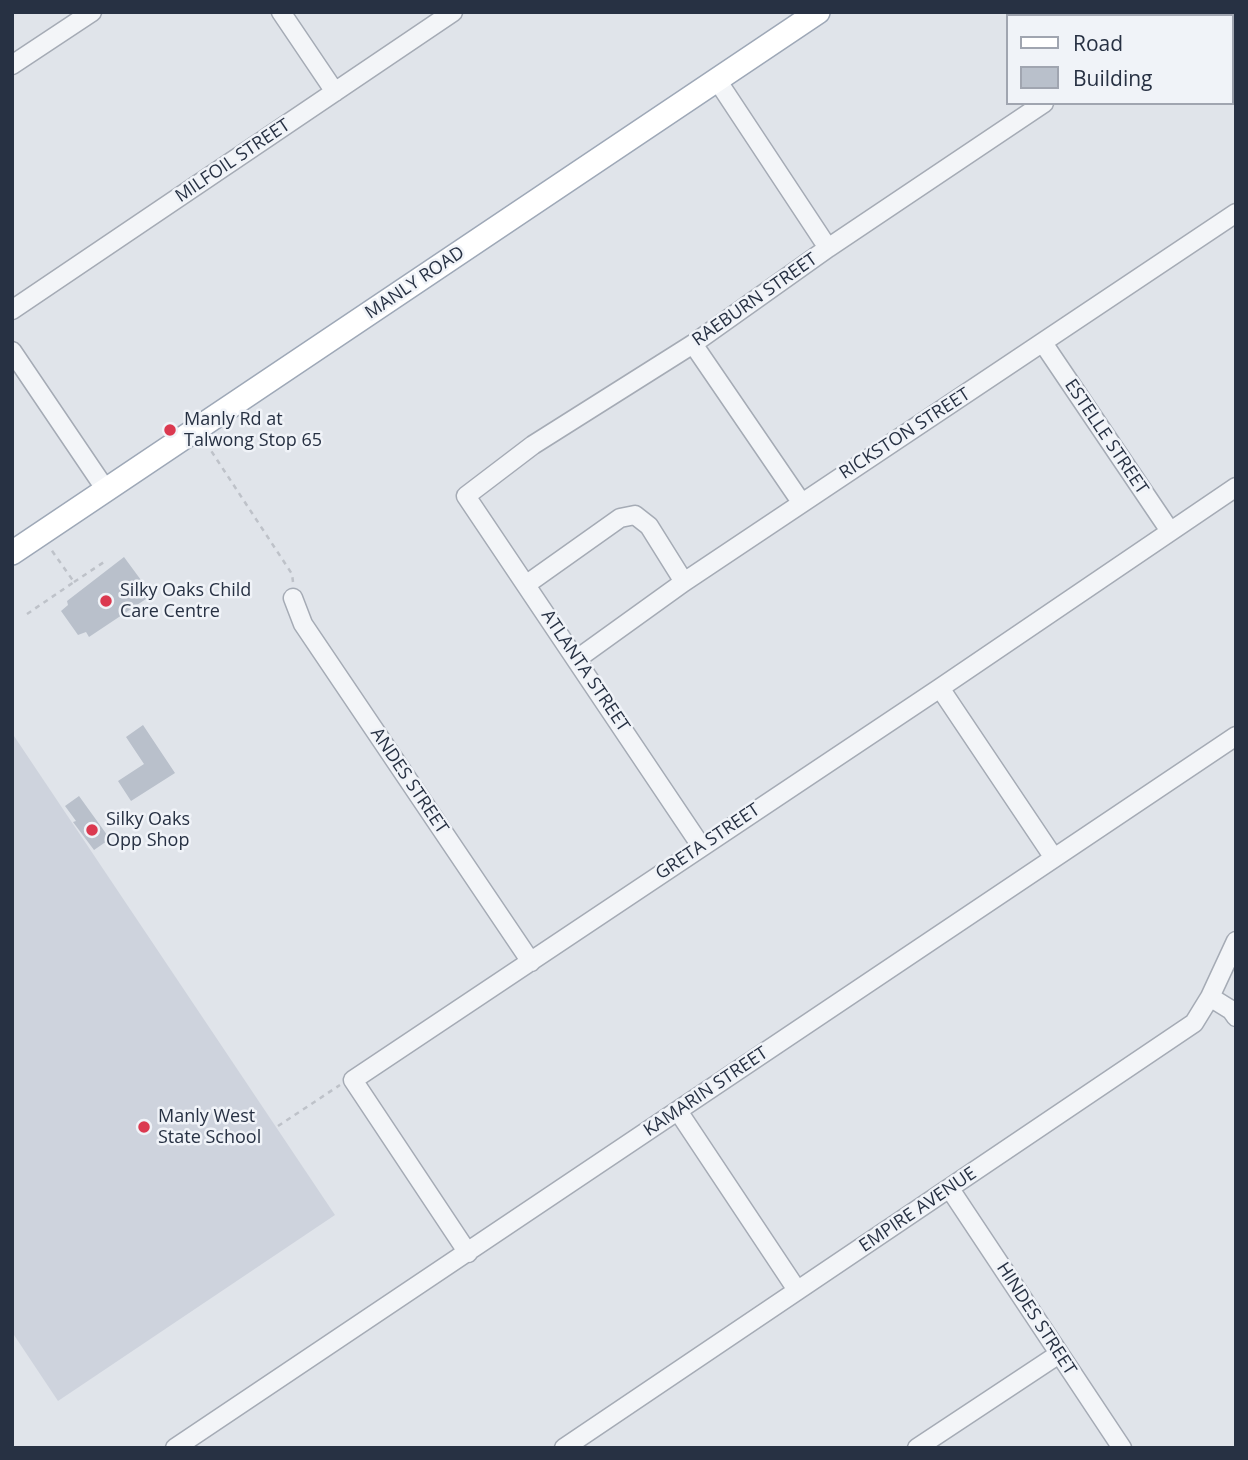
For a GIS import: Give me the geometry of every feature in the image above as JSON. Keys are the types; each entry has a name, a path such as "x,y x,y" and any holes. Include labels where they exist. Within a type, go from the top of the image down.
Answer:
{"main road":[{"name":"MANLY ROAD","path":"12,553 818,12"}],"street":[{"path":"12,65 92,12"},
{"path":"281,12 335,92"},
{"name":"MILFOIL STREET","path":"12,310 453,12"},
{"path":"717,80 828,248"},
{"name":"RAEBURN STREET","path":"466,496 533,445 693,344 828,248 1041,105"},
{"name":"RICKSTON STREET","path":"577,659 802,502 1236,213"},
{"name":"ESTELLE STREET","path":"1042,343 1170,531"},
{"path":"693,344 802,502"},
{"path":"12,351 106,490"},
{"name":"GRETA STREET","path":"353,1080 1236,487"},
{"name":"ATLANTA STREET","path":"466,496 702,846"},
{"path":"527,584 620,518 635,515 649,527 684,582"},
{"name":"ANDES STREET","path":"293,598 303,624 531,962"},
{"path":"940,688 1054,858"},
{"name":"KAMARIN STREET","path":"175,1448 1236,736"},
{"name":"EMPIRE AVENUE","path":"564,1448 1194,1024 1236,941"},
{"path":"1210,997 1231,1010 1236,1017"},
{"path":"353,1080 468,1252"},
{"path":"678,1111 797,1290"},
{"name":"HINDES STREET","path":"950,1189 1122,1448"},
{"path":"917,1448 1059,1354"}],"path":[{"path":"206,443 292,574 293,598"},
{"path":"50,548 74,582"},
{"path":"27,614 107,560"},
{"path":"278,1126 335,1087 353,1080"}],"shaded area":[{"name":"Manly West State School","path":"12,733 335,1215 58,1401 12,1332"}],"building":[{"path":"124,557 152,595 89,637 86,632 78,635 61,611 68,605 67,601"},
{"path":"143,725 175,773 131,801 118,781 144,764 126,737"},
{"name":"Silky Oaks Opp Shop","path":"79,796 110,839 94,850 73,822 76,821 65,806"}],"place":[{"name":"Manly Rd at Talwong Stop 65","path":"170,430"},
{"name":"Silky Oaks Child Care Centre","path":"106,601"},
{"name":"Silky Oaks Opp Shop","path":"92,830"},
{"name":"Manly West State School","path":"144,1127"}]}
